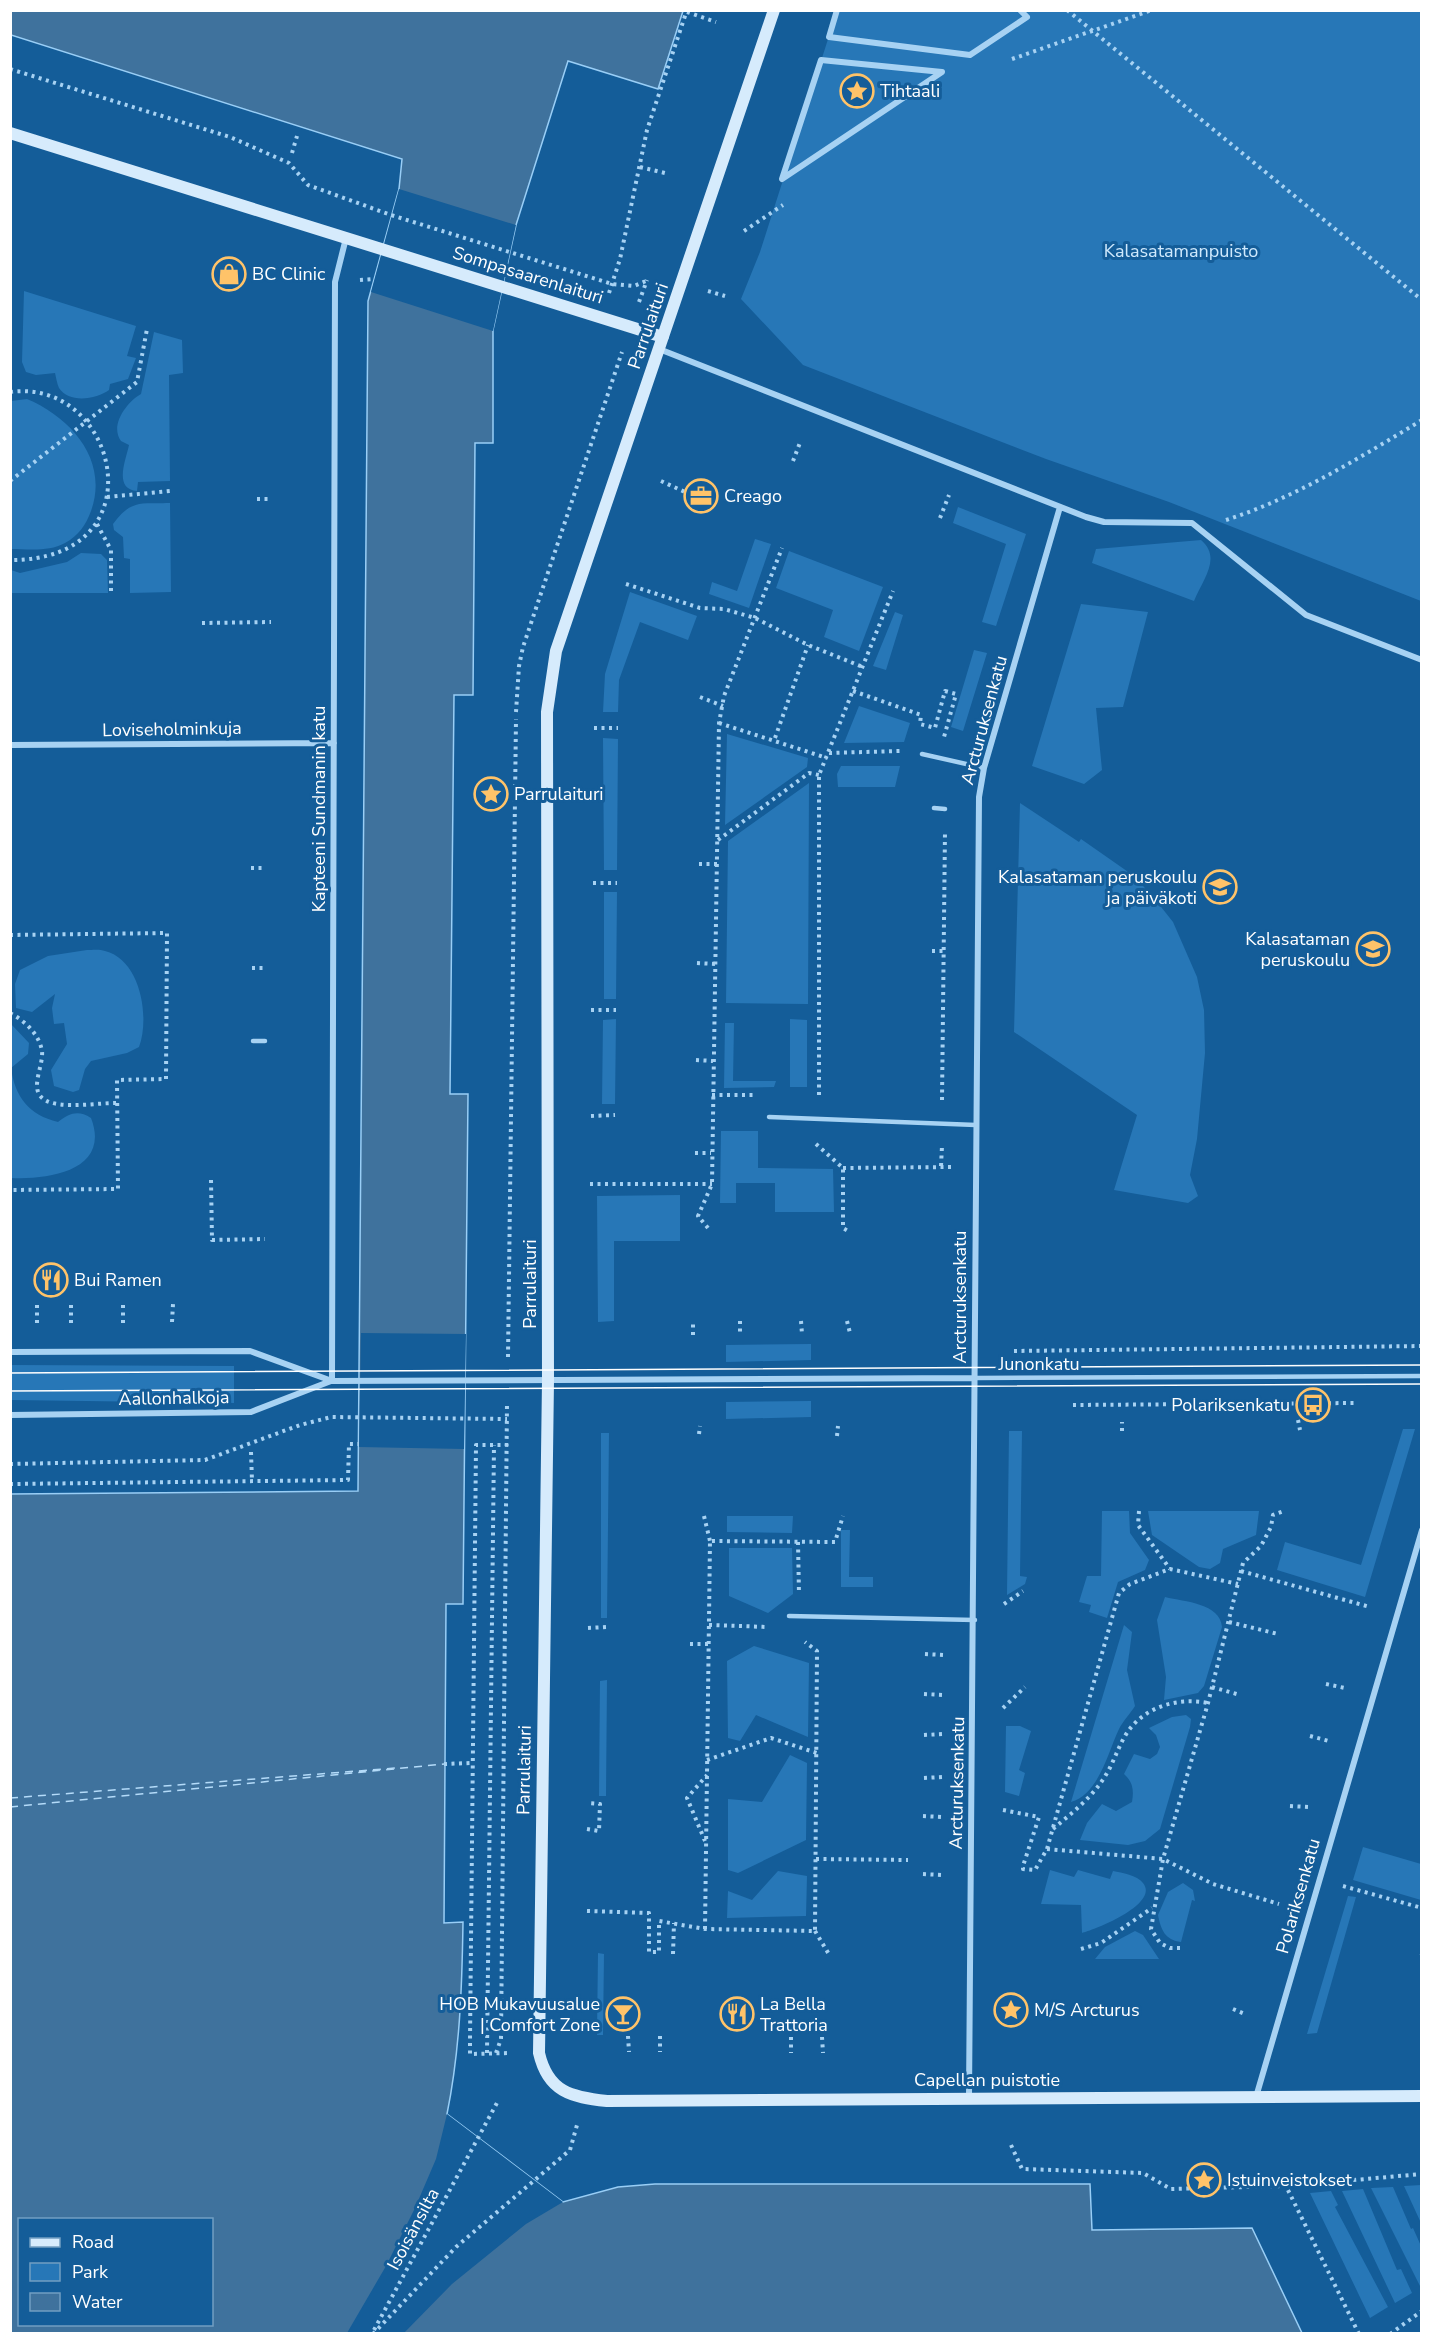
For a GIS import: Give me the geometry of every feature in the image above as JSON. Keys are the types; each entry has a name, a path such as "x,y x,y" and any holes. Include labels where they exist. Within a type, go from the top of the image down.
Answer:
{"street":[{"name":"Parrulaituri","path":"556,2085 543,2071 539,2053 548,1380 547,712 550,678 556,651 774,10"},
{"path":"837,10 829,37 970,55 1027,17 1020,10"},
{"path":"821,60 942,72 914,91 782,179 821,60"},
{"name":"Sompasaarenlaituri","path":"10,133 602,316 661,343"},
{"name":"Kapteeni Sundmanin katu","path":"332,1381 335,282 346,238"},
{"path":"661,343 1060,507 1104,522 1192,523 1306,615 1422,660"},
{"name":"Arcturuksenkatu","path":"969,2098 975,1620 979,806 984,768 1060,507"},
{"name":"Loviseholminkuja","path":"10,745 334,743"},
{"name":"Aallonhalkoja","path":"10,1352 250,1351 332,1381"},
{"name":"Junonkatu","path":"548,1380 975,1378"},
{"name":"Aallonhalkoja","path":"10,1415 251,1412 332,1381 548,1380"},
{"name":"Polariksenkatu","path":"1256,2097 1422,1530"},
{"name":"Capellan puistotie","path":"556,2085 569,2095 607,2101 1422,2096"}],"lane":[{"path":"922,754 984,768"},
{"path":"934,808 945,809"},
{"path":"253,1041 265,1041"},
{"path":"769,1117 976,1125"},
{"name":"Junonkatu","path":"975,1378 1422,1376"},
{"path":"789,1616 975,1620"}],"path":[{"path":"1067,10 1422,300"},
{"path":"1091,30 1152,10"},
{"path":"602,316 612,284 647,130 687,11 716,22"},
{"path":"10,69 230,137 289,163 308,185 392,215 612,284 634,286 647,280"},
{"path":"291,153 297,136"},
{"path":"640,167 665,173"},
{"path":"10,481 137,382 147,329"},
{"path":"10,392 21,390 46,396 69,406 87,421 100,440 106,459 107,497 97,524 82,541 62,552 10,560"},
{"path":"1192,523 1219,522 1258,510 1357,459 1422,420"},
{"path":"793,461 801,440"},
{"path":"660,481 687,493"},
{"path":"107,497 170,491"},
{"path":"940,518 949,495"},
{"path":"257,499 272,499"},
{"path":"97,524 111,550 111,593"},
{"path":"708,1228 698,1216 712,1184 719,723 723,706 782,548"},
{"path":"626,584 700,608 724,609 755,618 808,645 863,667"},
{"path":"809,1096 819,1096 819,776 893,591"},
{"path":"202,622 271,622"},
{"path":"775,738 808,645"},
{"path":"853,691 921,715 918,733"},
{"path":"920,724 934,728 945,691 956,694 948,724"},
{"path":"700,697 723,706"},
{"path":"719,723 828,755 901,751"},
{"path":"594,728 618,728"},
{"path":"717,840 809,773 819,776"},
{"path":"804,1143 816,1143 843,1168 941,1167 945,809"},
{"path":"699,864 717,864"},
{"path":"251,868 265,868"},
{"path":"593,883 617,883"},
{"path":"10,935 167,933 166,1079 117,1080 118,1189 10,1190"},
{"path":"932,951 944,951"},
{"path":"698,963 715,964"},
{"path":"252,968 265,968"},
{"path":"591,1010 616,1010"},
{"path":"10,1013 27,1024 38,1038 42,1053 36,1080 39,1092 46,1101 58,1104 118,1103"},
{"path":"696,1060 713,1061"},
{"path":"712,1095 769,1095 769,1117"},
{"path":"591,1116 615,1116"},
{"path":"695,1153 711,1153"},
{"path":"843,1168 843,1228 850,1232"},
{"path":"211,1180 212,1240 265,1239"},
{"path":"590,1184 712,1184"},
{"path":"172,1322 173,1304"},
{"path":"37,1305 37,1323"},
{"path":"71,1305 71,1323"},
{"path":"123,1305 123,1323"},
{"path":"693,1321 693,1335"},
{"path":"740,1321 740,1334"},
{"path":"801,1321 801,1334"},
{"path":"847,1321 849,1333"},
{"path":"1014,1351 1422,1346"},
{"path":"1062,1405 1313,1406 1359,1403"},
{"path":"10,1464 205,1460 300,1425 331,1418 507,1419 508,1445 501,2039 496,2053 470,2054 471,1763 476,1445 508,1445"},
{"path":"1298,1420 1300,1430"},
{"path":"1122,1422 1122,1431"},
{"path":"699,1434 700,1426"},
{"path":"837,1436 838,1426"},
{"path":"10,1484 348,1480 349,1444 358,1444"},
{"path":"487,2053 494,1445"},
{"path":"251,1452 252,1481"},
{"path":"1139,1511 1138,1526 1170,1569"},
{"path":"1180,1948 1160,1943 1151,1929 1163,1859 1209,1703 1243,1563 1261,1546 1271,1527 1274,1515 1284,1511"},
{"path":"704,1516 710,1541 705,1929"},
{"path":"710,1541 835,1542 843,1516"},
{"path":"1003,1810 1039,1816 1023,1869 1035,1870 1047,1849 1053,1830 1103,1641 1119,1593 1130,1584 1170,1569 1238,1584"},
{"path":"1241,1571 1370,1607"},
{"path":"1004,1604 1023,1591"},
{"path":"1229,1622 1278,1634"},
{"path":"588,1628 607,1627"},
{"path":"801,1639 817,1651 815,1931 830,1956"},
{"path":"690,1644 709,1644"},
{"path":"925,1654 944,1655"},
{"path":"1326,1684 1345,1688"},
{"path":"1003,1708 1025,1687"},
{"path":"1212,1687 1240,1695"},
{"path":"924,1694 944,1695"},
{"path":"1053,1830 1088,1800 1107,1774 1125,1736 1142,1714 1161,1706 1190,1700 1209,1703"},
{"path":"924,1735 944,1734"},
{"path":"1310,1736 1329,1741"},
{"path":"707,1761 771,1738 817,1753"},
{"path":"444,1764 471,1763"},
{"path":"707,1844 687,1797 708,1774"},
{"path":"924,1778 943,1777"},
{"path":"587,1803 600,1804 603,1814 599,1831 587,1830"},
{"path":"1290,1806 1309,1807"},
{"path":"923,1816 942,1817"},
{"path":"1047,1849 1163,1859 1213,1884 1279,1904"},
{"path":"816,1859 908,1860"},
{"path":"923,1874 942,1875"},
{"path":"1343,1886 1422,1908"},
{"path":"1081,1949 1101,1943 1153,1907"},
{"path":"587,1911 649,1913 649,1952 659,1952 659,1920 705,1929 815,1931"},
{"path":"673,1954 674,1923"},
{"path":"1002,1998 1012,1997"},
{"path":"1233,2009 1245,2014"},
{"path":"628,2036 628,2052"},
{"path":"660,2036 660,2052"},
{"path":"791,2037 791,2053"},
{"path":"822,2037 823,2053"},
{"name":"Isoisänsilta","path":"373,2334 498,2101"},
{"path":"1011,2145 1022,2169 1143,2173 1171,2189 1286,2186 1422,2174"},
{"name":"Isoisänsilta","path":"373,2334 456,2247 533,2179 570,2150"},
{"path":"1286,2186 1359,2334"},
{"path":"1390,2334 1422,2312"}],"green space":[{"name":"Kalasatamanpuisto","path":"837,11 1421,11 1421,601 1169,502 1046,459 803,365 741,299 760,252"},
{"path":"24,291 136,326 127,356 136,358 128,379 110,384 109,390 98,396 76,398 69,396 59,388 55,373 36,375 26,372 22,362"},
{"path":"154,332 182,340 183,373 169,375 170,481 138,482 137,491 130,489 123,480 129,445 121,441 117,428 126,408 141,394"},
{"path":"27,399 59,417 72,430 83,443 91,459 95,475 95,493 91,511 84,525 70,540 59,546 45,549 11,549 11,401"},
{"path":"170,503 171,592 130,593 130,559 124,558 123,537 114,530 113,524 126,510 137,504"},
{"path":"958,507 1026,534 996,626 982,622 1006,544 953,523"},
{"path":"755,539 771,544 749,608 709,594 712,582 737,591"},
{"path":"1201,540 1210,554 1210,561 1206,577 1194,601 1092,563 1096,549"},
{"path":"789,551 883,587 859,651 824,637 833,610 776,588"},
{"path":"81,553 101,554 107,560 108,593 11,593 11,570 20,573 67,562"},
{"path":"630,592 697,616 688,640 640,622 619,680 618,712 603,712 605,674"},
{"path":"1081,604 1148,612 1123,707 1096,708 1102,770 1084,784 1032,766"},
{"path":"895,612 903,615 886,670 873,666"},
{"path":"974,650 987,653 963,731 951,727"},
{"path":"859,706 910,723 904,742 844,743"},
{"path":"727,734 808,758 807,767 725,825"},
{"path":"603,738 618,739 617,870 604,870"},
{"path":"841,766 900,766 895,787 838,787 837,774"},
{"path":"809,783 808,1004 726,1003 728,841"},
{"path":"1020,803 1079,842 1081,839 1134,876 1173,922 1197,977 1204,1010 1205,1053 1197,1139 1190,1175 1198,1196 1188,1203 1114,1190 1137,1115 1014,1032"},
{"path":"604,892 617,892 616,999 604,999"},
{"path":"87,950 105,951 117,957 127,966 140,992 143,1006 142,1035 139,1047 127,1053 91,1061 85,1069 79,1090 73,1092 54,1086 51,1070 67,1044 64,1023 54,1024 52,1008 55,994 32,1012 16,1008 15,984 20,970 48,956"},
{"path":"616,1019 615,1104 602,1104 603,1020"},
{"path":"790,1019 807,1020 807,1087 790,1087"},
{"path":"725,1023 734,1023 733,1081 776,1081 774,1087 724,1088"},
{"path":"11,1024 29,1043 28,1054 11,1068"},
{"path":"11,1068 20,1096 39,1115 58,1122 74,1114 82,1114 91,1118 95,1136 92,1150 85,1160 59,1174 11,1178"},
{"path":"721,1131 758,1131 758,1168 833,1169 834,1212 775,1212 775,1183 736,1183 736,1203 720,1203"},
{"path":"680,1195 680,1241 614,1241 614,1321 598,1322 597,1196"},
{"path":"811,1344 811,1360 726,1362 726,1345"},
{"path":"11,1365 234,1366 234,1403 11,1400"},
{"path":"811,1401 811,1417 726,1419 726,1402"},
{"path":"1403,1429 1415,1429 1365,1597 1277,1570 1285,1542 1361,1565"},
{"path":"1009,1431 1022,1431 1020,1576 1027,1577 1025,1584 1007,1595"},
{"path":"601,1433 609,1433 607,1618 601,1618"},
{"path":"1102,1511 1129,1511 1130,1533 1149,1560 1145,1570 1118,1582 1107,1618 1089,1612 1091,1605 1079,1602 1087,1576 1101,1576"},
{"path":"1148,1511 1259,1511 1256,1535 1223,1549 1220,1563 1210,1569 1199,1567 1152,1535"},
{"path":"727,1516 793,1516 792,1533 727,1532"},
{"path":"841,1530 850,1530 849,1577 873,1577 873,1587 841,1587"},
{"path":"729,1548 792,1548 793,1594 768,1613 729,1596"},
{"path":"1165,1597 1208,1608 1220,1619 1222,1627 1204,1686 1198,1693 1164,1700 1166,1677 1157,1620"},
{"path":"1124,1625 1132,1632 1127,1670 1135,1706 1122,1723 1096,1781 1081,1798 1071,1802"},
{"path":"754,1646 809,1663 808,1737 756,1715 740,1741 728,1738 727,1661"},
{"path":"607,1680 606,1796 599,1796 600,1681"},
{"path":"1186,1715 1191,1719 1190,1727 1160,1829 1145,1841 1128,1845 1080,1840 1087,1823 1102,1804 1116,1811 1132,1802 1132,1786 1124,1774 1134,1754 1150,1759 1157,1754 1160,1747 1156,1735 1149,1728 1172,1717"},
{"path":"1006,1726 1020,1726 1031,1731 1019,1770 1025,1773 1019,1796 1005,1792"},
{"path":"790,1755 807,1763 806,1840 738,1873 728,1870 728,1799 762,1802"},
{"path":"1363,1847 1421,1864 1421,1900 1353,1880"},
{"path":"1050,1870 1074,1877 1078,1870 1110,1879 1113,1871 1140,1880 1146,1891 1135,1907 1124,1915 1082,1933 1081,1905 1041,1904"},
{"path":"778,1871 807,1876 806,1916 727,1918 728,1891 752,1900"},
{"path":"1183,1883 1193,1890 1195,1901 1192,1900 1181,1942 1167,1937 1158,1915 1168,1892"},
{"path":"1348,1896 1356,1897 1317,2033 1307,2034"},
{"path":"1135,1931 1143,1935 1159,1959 1095,1959 1105,1947"},
{"path":"598,1953 604,1954 603,2035 597,2035"},
{"path":"1422,2185 1421,2223 1404,2186"},
{"path":"1393,2187 1421,2246 1421,2288 1371,2188"},
{"path":"1363,2189 1397,2270 1401,2269 1412,2293 1395,2303 1342,2191"},
{"path":"1331,2191 1338,2205 1335,2207 1388,2307 1370,2318 1310,2193"}],"water":[{"path":"11,11 683,11 658,89 568,61 516,225 493,330 493,443 475,443 473,695 454,695 450,1094 468,1094 463,1604 446,1604 444,1923 463,1922 463,1946 458,2042 447,2114 563,2202 618,2187 655,2184 1090,2184 1092,2230 1252,2228 1302,2333 11,2333 10,1494 358,1491 368,301 399,189 402,159 11,35"}],"pier":[{"path":"399,189 516,225 493,331 371,292"},
{"path":"361,1333 466,1334 464,1449 359,1447"},
{"path":"447,2114 563,2202 526,2224 452,2284 404,2333 347,2333 386,2266 415,2208 436,2159"}],"ferry route":[{"path":"10,1807 444,1764"},
{"path":"10,1798 396,1768"}],"tram line":[{"path":"10,1373 1422,1365"},
{"path":"10,1391 1422,1384"}],"place":[{"name":"Tihtaali","path":"857,91"},
{"name":"BC Clinic","path":"229,274"},
{"name":"Creago","path":"701,496"},
{"name":"Parrulaituri","path":"491,794"},
{"name":"Kalasataman peruskoulu ja päiväkoti","path":"1220,887"},
{"name":"Kalasataman peruskoulu","path":"1373,949"},
{"name":"Bui Ramen","path":"51,1280"},
{"name":"Polariksenkatu","path":"1313,1405"},
{"name":"M/S Arcturus","path":"1011,2010"},
{"name":"HOB Mukavuusalue | Comfort Zone","path":"623,2014"},
{"name":"La Bella Trattoria","path":"737,2014"},
{"name":"Istuinveistokset","path":"1204,2180"}]}
